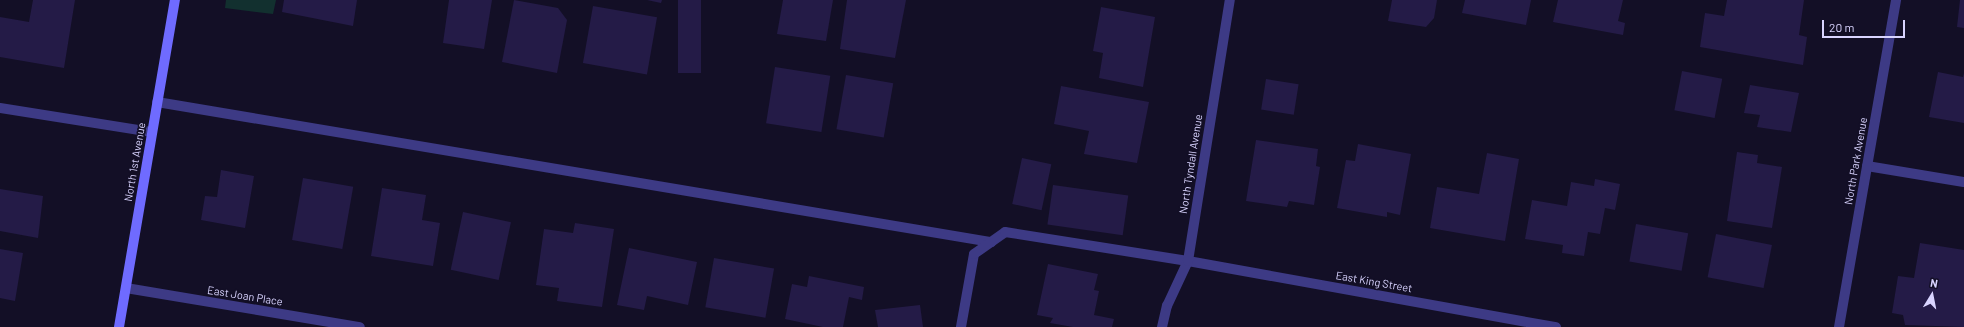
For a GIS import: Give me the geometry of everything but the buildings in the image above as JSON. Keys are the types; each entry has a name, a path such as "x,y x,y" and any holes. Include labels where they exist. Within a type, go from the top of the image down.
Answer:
{"main road":[{"name":"North 1st Avenue","path":"119,327 175,0"}],"street":[{"name":"North Tyndall Avenue","path":"1162,327 1167,306 1188,261 1230,0"},
{"name":"North Park Avenue","path":"1840,327 1896,0"},
{"path":"157,102 991,242"},
{"path":"0,108 152,132"},
{"path":"1867,166 1964,182"},
{"name":"East King Street","path":"961,327 974,254 1005,232 1188,261 1556,327"},
{"name":"East Joan Place","path":"126,288 360,327"}],"green space":[{"path":"226,0 276,0 273,14 225,8"}]}
